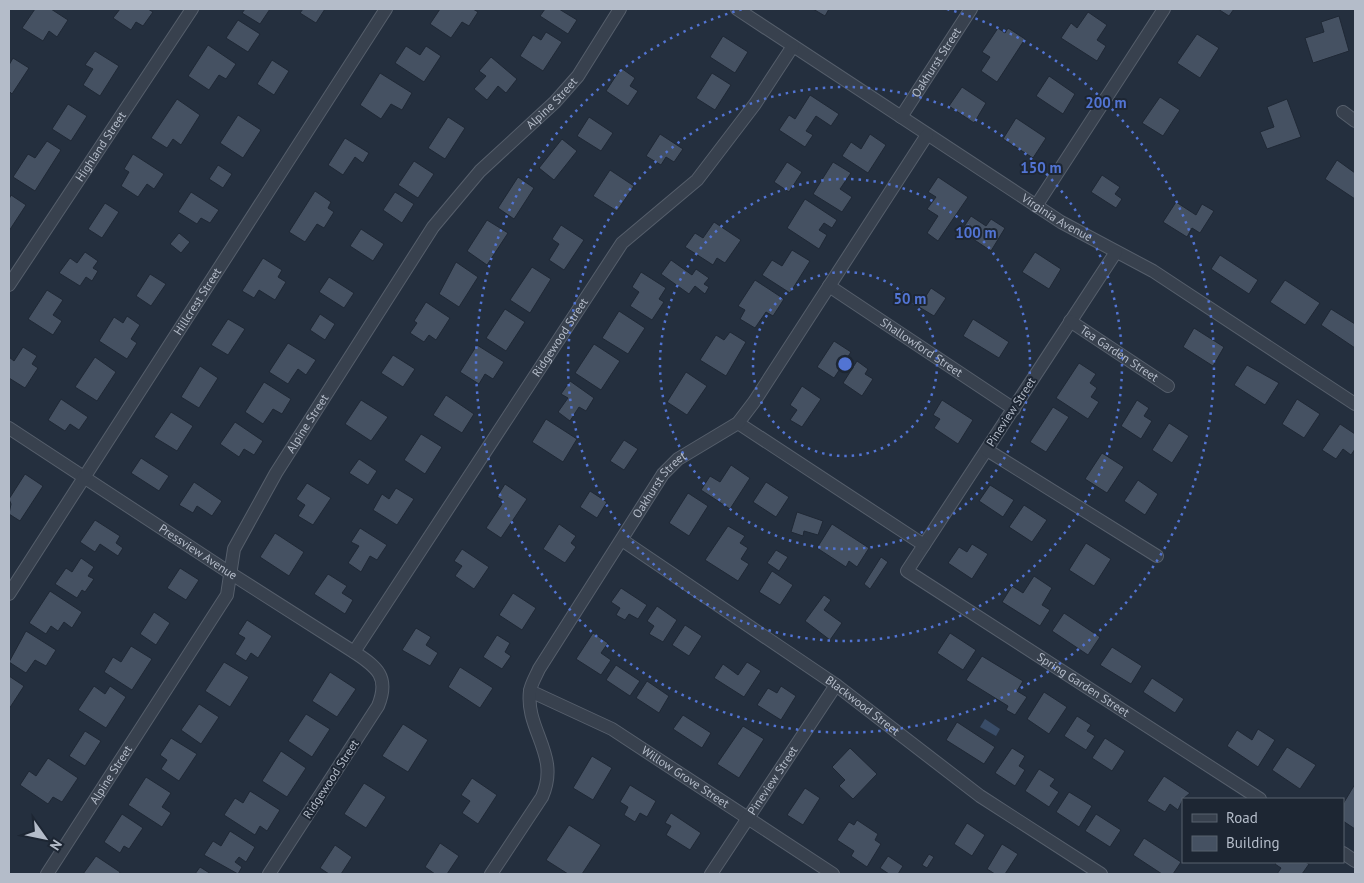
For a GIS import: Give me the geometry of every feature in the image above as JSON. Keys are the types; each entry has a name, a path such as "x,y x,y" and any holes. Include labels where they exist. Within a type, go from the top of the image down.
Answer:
{"street":[{"name":"Highland Street","path":"9,285 192,9"},
{"name":"Hillcrest Street","path":"9,594 386,9"},
{"name":"Alpine Street","path":"47,874 226,595 234,549 276,474 434,227 480,172 555,102 578,76 620,9"},
{"name":"Virginia Avenue","path":"737,9 752,13 794,46 1036,206 1116,252 1153,270 1355,404"},
{"name":"Oakhurst Street","path":"901,117 971,9"},
{"path":"1036,206 1164,9"},
{"name":"Ridgewood Street","path":"354,652 622,243 697,180 755,104 794,46"},
{"path":"1343,112 1355,121"},
{"name":"Oakhurst Street","path":"491,874 542,797 548,783 549,770 532,712 530,691 539,669 663,474 678,459 738,423 927,135"},
{"name":"Pineview Street","path":"907,571 1116,252"},
{"name":"Shallowford Street","path":"829,286 1014,409"},
{"name":"Tea Garden Street","path":"1070,322 1168,386"},
{"path":"738,423 924,545"},
{"name":"Pressview Avenue","path":"9,428 230,574 372,664 383,681"},
{"path":"986,450 1157,556"},
{"name":"Blackwood Street","path":"622,540 836,685 980,796 1101,874"},
{"name":"Spring Garden Street","path":"907,571 1258,798"},
{"name":"Ridgewood Street","path":"269,874 378,706 384,693 383,681"},
{"name":"Pineview Street","path":"711,874 746,818 836,685"},
{"name":"Willow Grove Street","path":"530,691 612,728 833,874"},
{"path":"1344,853 1355,861"}],"water":[{"path":"985,719 1000,729 996,736 980,727"}],"building":[{"path":"35,9 51,9 68,20 57,37 49,31 43,41 22,28"},
{"path":"120,9 148,9 153,12 143,26 136,22 131,30 113,18"},
{"path":"245,9 270,9 260,24 242,13"},
{"path":"303,9 325,9 316,23 300,13"},
{"path":"440,9 473,9 478,12 469,26 462,22 451,38 430,24"},
{"path":"545,9 559,9 577,20 568,34 540,16"},
{"path":"813,9 829,9 825,16"},
{"path":"1218,9 1234,9 1229,16"},
{"path":"1088,12 1107,25 1097,40 1106,46 1097,61 1061,38 1071,23 1077,28"},
{"path":"1339,16 1349,51 1313,63 1305,38 1324,32 1321,22"},
{"path":"238,20 260,34 248,52 226,38"},
{"path":"998,28 1005,33 1008,28 1025,39 997,82 981,71 990,57 982,52"},
{"path":"546,32 562,42 543,71 520,56 533,35 541,40"},
{"path":"1197,34 1219,48 1200,78 1177,63"},
{"path":"723,36 748,52 735,73 710,57"},
{"path":"208,45 236,64 226,79 219,75 209,90 188,76"},
{"path":"406,46 420,55 426,46 441,56 424,82 395,63"},
{"path":"95,51 119,66 100,96 83,85 93,69 85,65"},
{"path":"491,57 517,79 506,93 498,86 487,100 474,89 486,76 479,71"},
{"path":"13,58 29,68 12,94 9,91 9,65"},
{"path":"272,60 289,71 274,95 257,84"},
{"path":"621,68 635,78 630,86 638,91 628,106 606,91"},
{"path":"380,73 412,93 402,110 391,104 381,119 360,105"},
{"path":"712,73 731,85 715,110 696,98"},
{"path":"1049,76 1075,94 1063,114 1036,96"},
{"path":"962,87 986,103 974,123 949,106"},
{"path":"810,95 839,114 831,126 816,116 806,131 813,135 805,147 779,130 789,115 795,119"},
{"path":"1160,97 1180,110 1163,136 1142,123"},
{"path":"177,99 200,115 181,145 173,139 167,148 151,138"},
{"path":"1287,99 1301,137 1267,149 1260,132 1274,127 1267,107"},
{"path":"68,104 87,116 71,141 52,129"},
{"path":"238,115 261,130 243,158 220,143"},
{"path":"448,117 465,128 445,159 428,148"},
{"path":"589,117 613,133 601,151 577,136"},
{"path":"1016,118 1046,138 1033,158 1003,139"},
{"path":"660,134 683,149 674,162 666,157 661,165 646,156"},
{"path":"870,134 886,145 868,173 842,156 851,142 861,149"},
{"path":"345,138 369,153 363,163 355,157 343,175 328,165"},
{"path":"562,139 577,151 554,180 539,168"},
{"path":"47,141 61,150 35,191 13,177 28,154 35,158"},
{"path":"133,154 164,174 154,189 147,184 138,197 121,186 129,172 124,169"},
{"path":"1337,160 1355,173 1355,199 1325,179"},
{"path":"414,161 434,174 418,198 398,185"},
{"path":"787,162 802,172 789,192 774,182"},
{"path":"833,162 851,173 840,189 852,197 842,212 813,194"},
{"path":"218,165 232,174 223,188 209,179"},
{"path":"610,170 634,186 617,211 593,196"},
{"path":"1102,175 1120,187 1115,194 1122,199 1116,208 1091,192"},
{"path":"518,177 534,188 514,219 498,208"},
{"path":"938,177 968,197 938,241 927,233 938,216 927,209 936,197 928,192"},
{"path":"315,191 331,202 328,208 334,212 324,228 317,224 305,242 289,232"},
{"path":"191,192 219,210 210,223 201,218 197,224 178,212"},
{"path":"395,192 414,204 402,223 383,210"},
{"path":"11,195 26,205 9,231 9,199"},
{"path":"805,199 837,220 832,228 824,223 819,230 827,235 819,249 787,228"},
{"path":"1176,202 1196,215 1202,204 1214,211 1200,233 1192,228 1187,237 1163,222"},
{"path":"105,203 119,212 102,238 88,229"},
{"path":"971,216 986,226 991,219 1005,228 991,251 961,231"},
{"path":"487,220 508,233 487,265 467,251"},
{"path":"714,222 741,240 725,263 717,258 713,265 685,247 695,233 703,238"},
{"path":"561,225 584,240 564,270 549,260 559,244 552,239"},
{"path":"361,229 384,244 373,261 350,246"},
{"path":"179,233 190,242 181,253 170,244"},
{"path":"792,250 810,261 790,293 762,275 772,260 782,266"},
{"path":"85,252 98,261 93,268 98,271 92,281 86,277 80,286 59,273 70,258 77,263"},
{"path":"1035,252 1061,269 1049,289 1022,272"},
{"path":"1220,255 1258,280 1249,294 1211,269"},
{"path":"263,258 282,270 278,277 286,282 275,300 259,290 254,298 242,291"},
{"path":"671,260 692,275 696,269 709,278 704,284 709,287 705,294 695,286 689,294 661,274"},
{"path":"456,262 478,277 459,307 439,294"},
{"path":"532,267 551,279 530,313 510,300"},
{"path":"641,272 666,288 659,299 664,302 652,320 630,306 639,292 632,287"},
{"path":"150,274 166,284 151,306 136,296"},
{"path":"329,277 354,293 344,308 319,292"},
{"path":"755,280 784,299 773,316 766,312 755,328 740,319 745,310 738,306"},
{"path":"1285,280 1320,303 1305,325 1270,302"},
{"path":"931,288 946,298 934,316 919,307"},
{"path":"47,290 63,300 53,315 62,321 53,335 28,319"},
{"path":"426,302 450,318 436,340 429,335 424,342 410,333 417,323 414,321"},
{"path":"505,309 525,322 506,351 486,338"},
{"path":"1331,309 1355,324 1355,348 1321,325"},
{"path":"619,311 645,328 628,354 602,338"},
{"path":"320,314 335,324 325,340 310,330"},
{"path":"127,316 140,325 131,339 137,343 127,359 99,341 114,317 123,323"},
{"path":"228,319 245,329 228,355 211,345"},
{"path":"973,319 1009,342 999,358 963,336"},
{"path":"1194,328 1224,347 1213,366 1183,347"},
{"path":"730,332 746,342 726,376 700,360 716,335 724,340"},
{"path":"834,341 851,352 834,378 817,367"},
{"path":"288,343 316,360 306,375 298,369 288,384 269,372"},
{"path":"594,344 620,361 601,390 575,373"},
{"path":"477,345 504,362 493,379 485,374 479,384 460,372"},
{"path":"23,347 37,356 32,364 38,368 25,388 9,378 9,357 14,361"},
{"path":"393,355 415,369 403,387 381,373"},
{"path":"95,357 116,372 97,401 75,387"},
{"path":"857,361 868,369 865,374 873,379 862,396 843,383"},
{"path":"1079,363 1096,374 1090,383 1097,388 1091,397 1099,402 1088,419 1056,398"},
{"path":"1247,365 1279,383 1265,405 1234,385"},
{"path":"200,366 218,378 199,408 181,397"},
{"path":"686,372 707,386 687,415 667,402"},
{"path":"570,381 594,398 586,411 579,407 570,421 558,412 568,398 561,394"},
{"path":"264,382 291,399 282,414 273,409 263,424 245,412"},
{"path":"802,386 821,399 802,427 790,420 797,410 790,405"},
{"path":"446,395 474,414 462,433 433,415"},
{"path":"61,399 88,417 79,430 70,424 65,431 48,420"},
{"path":"1297,399 1320,414 1304,438 1282,424"},
{"path":"361,400 388,417 371,441 345,424"},
{"path":"942,400 973,420 958,444 934,428 940,419 933,415"},
{"path":"1137,400 1149,408 1144,416 1152,421 1141,439 1121,426"},
{"path":"1053,407 1069,417 1046,452 1030,442"},
{"path":"171,412 193,426 177,451 154,437"},
{"path":"546,419 577,439 563,462 532,442"},
{"path":"235,422 263,441 254,455 244,449 239,457 220,444"},
{"path":"1169,423 1189,436 1172,463 1152,450"},
{"path":"1340,424 1355,434 1355,449 1351,455 1343,449 1336,459 1322,450"},
{"path":"421,434 442,447 425,474 404,460"},
{"path":"624,440 638,449 624,470 610,461"},
{"path":"1102,453 1124,467 1107,493 1085,479"},
{"path":"141,458 169,476 159,491 131,473"},
{"path":"359,459 377,471 368,485 349,473"},
{"path":"731,465 750,478 730,509 701,490 710,476 720,482"},
{"path":"25,474 43,486 20,521 9,514 11,504 9,499"},
{"path":"1138,480 1158,494 1145,515 1124,501"},
{"path":"194,482 222,501 212,516 197,506 193,513 179,505"},
{"path":"766,482 789,497 776,517 753,502"},
{"path":"307,483 331,498 313,525 298,516 305,505 296,499"},
{"path":"505,484 527,499 501,538 486,528 504,501 497,497"},
{"path":"990,485 1014,500 1003,517 979,501"},
{"path":"396,488 414,499 397,525 373,510 382,494 389,499"},
{"path":"590,491 607,502 597,518 580,507"},
{"path":"688,493 708,506 689,536 669,523"},
{"path":"1024,505 1047,520 1032,542 1009,527"},
{"path":"797,512 823,521 818,535 804,531 803,536 791,532"},
{"path":"95,520 120,536 116,543 123,548 118,556 100,544 95,552 80,542"},
{"path":"559,524 576,536 571,543 576,547 565,563 543,549"},
{"path":"832,524 869,548 857,567 849,561 846,567 817,548"},
{"path":"728,526 745,536 740,543 748,548 741,559 749,564 738,581 705,560"},
{"path":"360,528 387,545 377,560 370,556 361,572 348,563 359,546 351,542"},
{"path":"275,533 304,552 289,576 260,557"},
{"path":"1086,543 1111,559 1094,586 1069,570"},
{"path":"972,544 988,554 972,579 948,563 959,547 967,552"},
{"path":"462,549 489,567 474,589 455,576 462,566 454,561"},
{"path":"776,550 788,557 779,571 767,563"},
{"path":"881,557 888,562 870,589 864,584"},
{"path":"81,558 94,567 88,576 94,579 85,592 82,590 77,598 55,584 66,568 72,572"},
{"path":"180,568 199,580 186,600 167,588"},
{"path":"772,571 793,585 780,605 759,592"},
{"path":"328,574 347,586 342,593 353,600 345,614 314,594"},
{"path":"1034,576 1052,588 1042,605 1050,610 1040,626 1002,602 1012,586 1023,593"},
{"path":"621,588 647,605 638,619 629,614 625,620 616,615 620,608 611,602"},
{"path":"50,591 82,612 72,628 64,622 58,631 51,626 46,634 29,623"},
{"path":"513,593 536,608 522,630 499,615"},
{"path":"824,595 831,600 824,610 842,623 830,640 805,621"},
{"path":"657,606 677,620 663,642 649,634 654,626 647,621"},
{"path":"154,612 170,623 156,645 140,634"},
{"path":"1064,613 1100,637 1088,655 1052,631"},
{"path":"247,620 272,636 258,658 251,653 246,661 235,654 245,638 238,634"},
{"path":"685,625 702,636 689,656 672,645"},
{"path":"416,628 431,637 426,645 438,653 430,666 402,650"},
{"path":"26,631 56,650 46,666 35,660 26,673 9,662"},
{"path":"593,633 608,643 601,653 611,660 601,675 576,659"},
{"path":"950,633 976,650 963,670 937,653"},
{"path":"497,635 510,643 505,652 511,656 502,669 483,657"},
{"path":"131,646 152,659 132,690 104,672 113,657 121,662"},
{"path":"1112,647 1142,666 1131,684 1100,665"},
{"path":"982,656 1023,681 1017,691 1027,697 1015,715 1006,710 1008,706 966,680"},
{"path":"224,662 249,677 230,707 205,691"},
{"path":"747,662 761,671 744,697 714,678 723,664 738,675"},
{"path":"616,665 640,681 630,696 606,680"},
{"path":"460,667 493,688 480,708 448,687"},
{"path":"330,672 356,689 337,717 312,701"},
{"path":"9,676 24,686 9,709"},
{"path":"1152,678 1184,699 1175,713 1143,692"},
{"path":"647,681 669,696 659,713 636,698"},
{"path":"94,686 105,694 110,686 126,697 106,728 78,710"},
{"path":"781,686 796,696 781,720 757,705 768,688 777,693"},
{"path":"1044,692 1067,707 1049,734 1027,719"},
{"path":"199,704 219,717 201,744 181,730"},
{"path":"306,714 330,729 312,757 288,741"},
{"path":"683,715 711,733 702,748 673,729"},
{"path":"1077,716 1091,725 1087,731 1095,736 1086,750 1064,736"},
{"path":"957,722 995,747 984,764 946,740"},
{"path":"403,724 428,740 408,772 382,756"},
{"path":"743,726 764,739 739,778 717,764"},
{"path":"1258,729 1275,740 1258,767 1227,746 1237,730 1252,740"},
{"path":"85,731 101,741 85,766 69,756"},
{"path":"171,738 197,754 179,781 161,769 167,760 160,755"},
{"path":"1105,738 1125,751 1112,771 1092,758"},
{"path":"1287,747 1316,765 1300,789 1272,770"},
{"path":"850,748 877,774 853,799 839,786 845,780 832,767"},
{"path":"1012,748 1025,756 1019,766 1025,770 1015,786 995,773"},
{"path":"281,751 306,768 287,797 262,781"},
{"path":"592,756 612,768 593,800 573,788"},
{"path":"48,758 78,778 62,802 53,797 48,804 20,785 29,771 36,776"},
{"path":"1039,769 1055,779 1050,786 1059,792 1049,807 1025,791"},
{"path":"1164,776 1190,793 1182,798 1178,810 1170,804 1165,812 1147,801"},
{"path":"146,777 171,793 162,807 171,813 162,827 128,805"},
{"path":"472,778 497,795 478,824 462,813 470,801 461,795"},
{"path":"364,783 386,797 366,828 344,814"},
{"path":"1355,784 1355,829 1344,822 1344,802"},
{"path":"630,785 656,801 647,817 640,813 635,822 624,815 628,807 620,802"},
{"path":"805,788 820,798 803,825 787,815"},
{"path":"250,791 280,810 267,831 260,826 255,835 224,815 235,798 243,803"},
{"path":"1069,792 1092,806 1079,827 1056,812"},
{"path":"671,813 701,833 690,850 666,835 671,826 665,823"},
{"path":"122,814 143,828 129,849 124,846 120,853 104,842"},
{"path":"1096,814 1121,830 1110,847 1085,831"},
{"path":"857,820 878,834 875,840 881,844 867,867 851,856 854,851 837,840 849,822 854,825"},
{"path":"967,823 985,835 972,856 954,844"},
{"path":"569,825 601,845 582,874 568,874 546,860"},
{"path":"230,831 255,847 246,862 239,857 235,862 242,867 238,874 204,855 213,841 221,846"},
{"path":"1144,838 1181,862 1173,874 1162,874 1133,855"},
{"path":"440,843 459,856 447,874 435,874 425,867"},
{"path":"1002,844 1018,854 1005,874 995,874 987,869"},
{"path":"335,845 352,857 341,874 329,874 320,868"},
{"path":"929,854 934,857 927,868 922,865"},
{"path":"96,856 120,872 119,874 83,874"},
{"path":"888,856 903,866 898,874 889,874 880,868"},
{"path":"1275,864 1309,864 1302,874 1277,874 1281,868"},
{"path":"200,867 211,874 195,874"}]}
